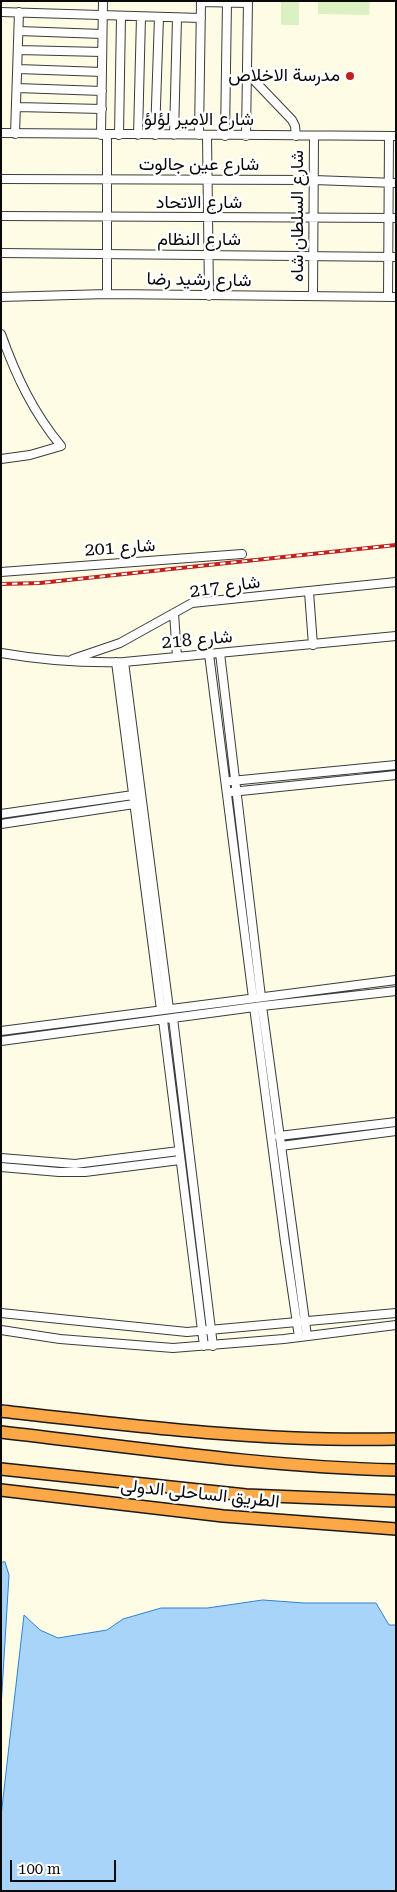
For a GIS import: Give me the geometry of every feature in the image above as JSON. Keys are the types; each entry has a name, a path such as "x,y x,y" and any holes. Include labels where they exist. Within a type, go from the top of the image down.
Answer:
{"highway":[{"path":"1,1411 97,1422 258,1436 323,1439 396,1439"},
{"path":"1,1432 213,1457 396,1470"},
{"name":"الطريق الساحلى الدولى","path":"1,1469 246,1495 396,1501"},
{"name":"الطريق الساحلى الدولى","path":"1,1490 223,1516 396,1529"}],"street":[{"path":"102,1 102,109 108,180 107,294"},
{"path":"209,296 208,180 203,135 201,2 248,2 246,136"},
{"path":"225,136 227,2"},
{"path":"1,12 201,18"},
{"path":"15,134 20,12"},
{"path":"119,135 121,16"},
{"path":"138,135 141,16"},
{"path":"155,135 158,17"},
{"path":"174,135 177,18"},
{"path":"19,31 102,34"},
{"path":"18,50 102,52"},
{"path":"18,69 102,72"},
{"path":"248,74 292,120 296,136"},
{"path":"17,88 102,90"},
{"path":"17,107 102,109"},
{"name":"شارع الامير لؤلؤ","path":"1,133 392,136"},
{"name":"شارع السلطان شاه","path":"313,296 314,136"},
{"path":"392,136 392,297"},
{"name":"شارع عين جالوت","path":"1,179 314,180 392,183"},
{"name":"شارع الاتحاد","path":"1,216 392,218"},
{"name":"شارع النظام","path":"1,254 392,256"},
{"name":"شارع رشيد رضا","path":"1,297 107,294 392,297"},
{"path":"1,334 22,387 39,418 61,446 30,455 1,459"},
{"name":"شارع 201","path":"1,572 242,554"},
{"name":"شارع 217","path":"69,660 114,645 192,603 396,582"},
{"path":"309,592 313,645"},
{"path":"174,613 177,657"},
{"name":"شارع 218","path":"1,653 69,660 120,662 396,636"},
{"path":"220,653 243,844 257,997"},
{"path":"209,654 234,844 257,997"},
{"path":"120,662 165,1009"},
{"path":"133,765 134,804 146,860"},
{"path":"226,781 396,765"},
{"path":"227,793 396,775"},
{"path":"1,814 133,795"},
{"path":"1,824 134,804"},
{"path":"234,844 243,844"},
{"path":"1,1031 396,980"},
{"path":"1,1041 396,991"},
{"path":"258,1007 281,1146 307,1336"},
{"path":"258,1007 284,1242 299,1337"},
{"path":"173,1018 213,1346"},
{"path":"162,1020 204,1346"},
{"path":"279,1136 396,1122"},
{"path":"281,1146 396,1131"},
{"path":"1,1158 74,1164 180,1156"},
{"path":"1,1166 52,1172 85,1172 180,1156"},
{"path":"1,1313 165,1331 202,1332 396,1313"},
{"path":"1,1330 60,1339 141,1347 173,1348 213,1346 396,1325"}],"green space":[{"path":"281,1 299,1 299,25 281,25"},
{"path":"318,1 370,1 369,15 318,14"}],"water":[{"path":"5,1562 9,1575 1,1708 1,1563"},
{"path":"263,1600 304,1603 376,1603 389,1625 396,1625 396,1891 1,1891 1,1816 24,1615 40,1630 58,1638 107,1630 123,1619 161,1608 207,1608"}],"railway":[{"path":"1,584 40,583 396,545"}],"place":[{"name":"مدرسة الاخلاص","path":"350,76"}]}
